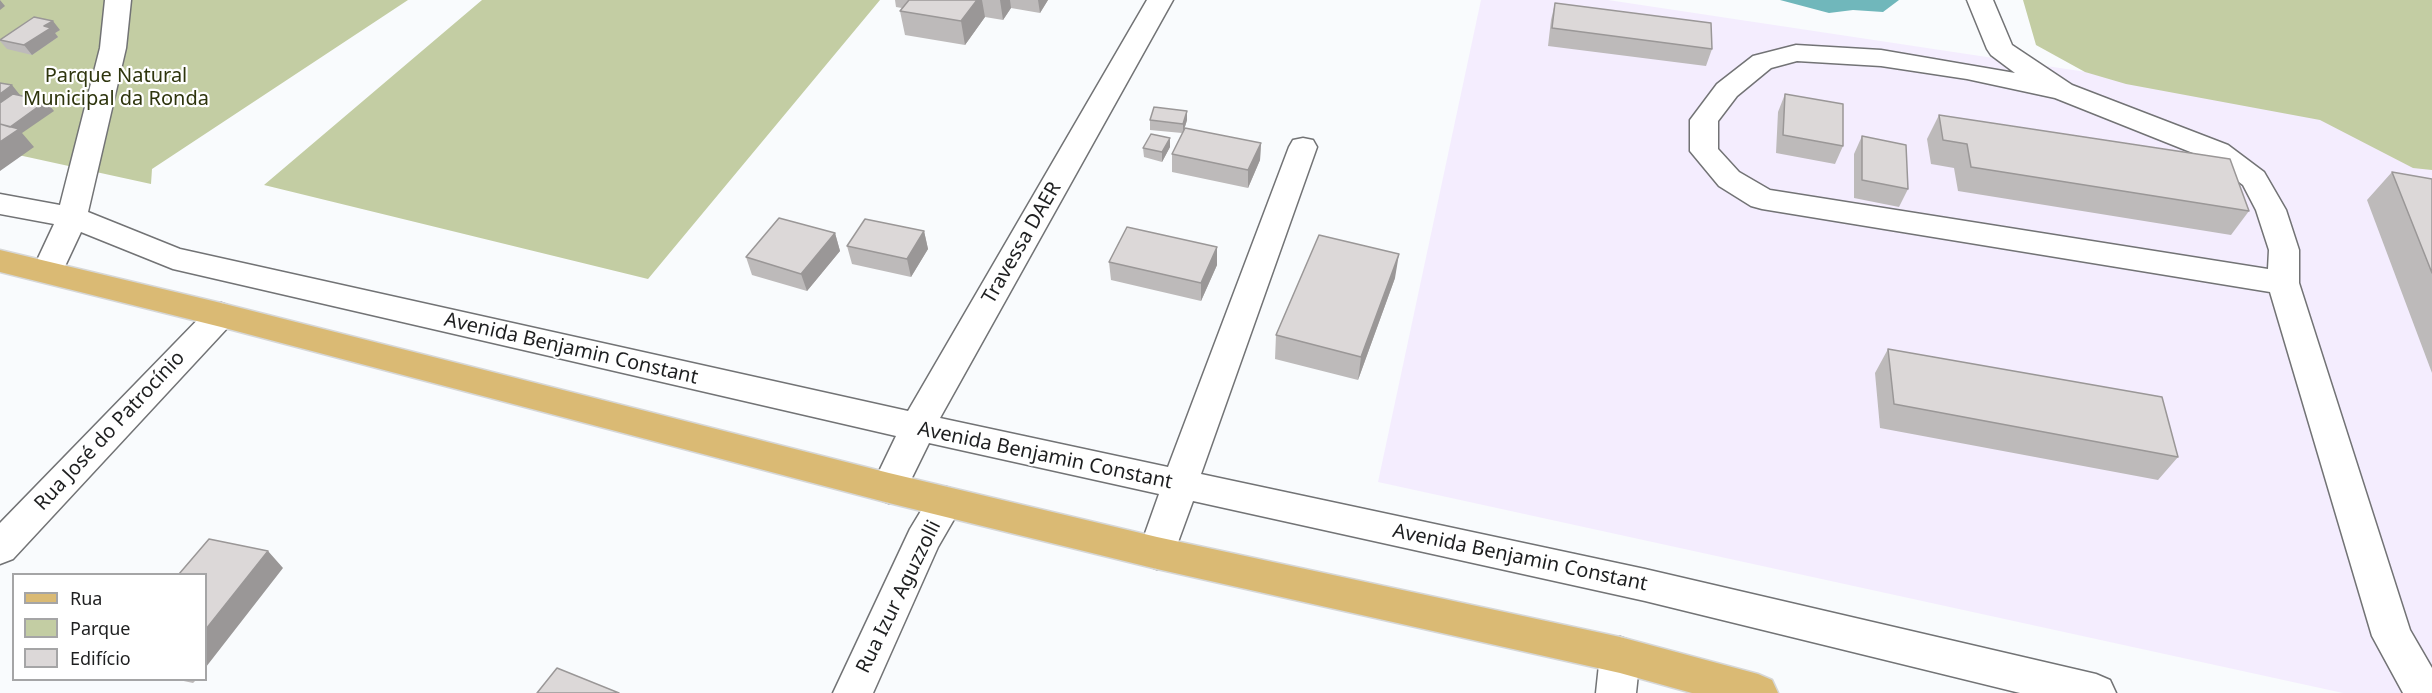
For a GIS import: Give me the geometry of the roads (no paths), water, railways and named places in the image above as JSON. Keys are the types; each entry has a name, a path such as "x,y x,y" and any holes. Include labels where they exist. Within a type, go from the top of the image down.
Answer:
{"main road":[{"path":"0,261 221,315 889,488 1157,553 1618,674 1758,693"}],"street":[{"path":"48,271 72,217 113,48 118,0"},
{"name":"Travessa DAER","path":"889,488 907,454 917,427 1160,0"},
{"path":"1980,0 2000,49 2062,91"},
{"path":"2283,283 1762,199 1729,178 1704,151 1704,120 1727,90 1762,62 1797,53 1881,58 2062,91 2218,152 2254,179 2271,210 2284,250 2283,283 2392,636 2425,693"},
{"path":"1157,553 1303,147"},
{"name":"Avenida Benjamin Constant","path":"0,204 72,217 173,258 917,427 1645,585 2096,693"},
{"name":"Rua José do Patrocínio","path":"0,548 221,315"},
{"name":"Rua Izur Aguzzolli","path":"853,693 923,540 946,502"}],"water":[{"path":"1780,0 1899,0 1883,12 1853,10 1829,13"}],"park label":[{"name":"Parque Natural Municipal da Ronda","path":"116,88"}]}
